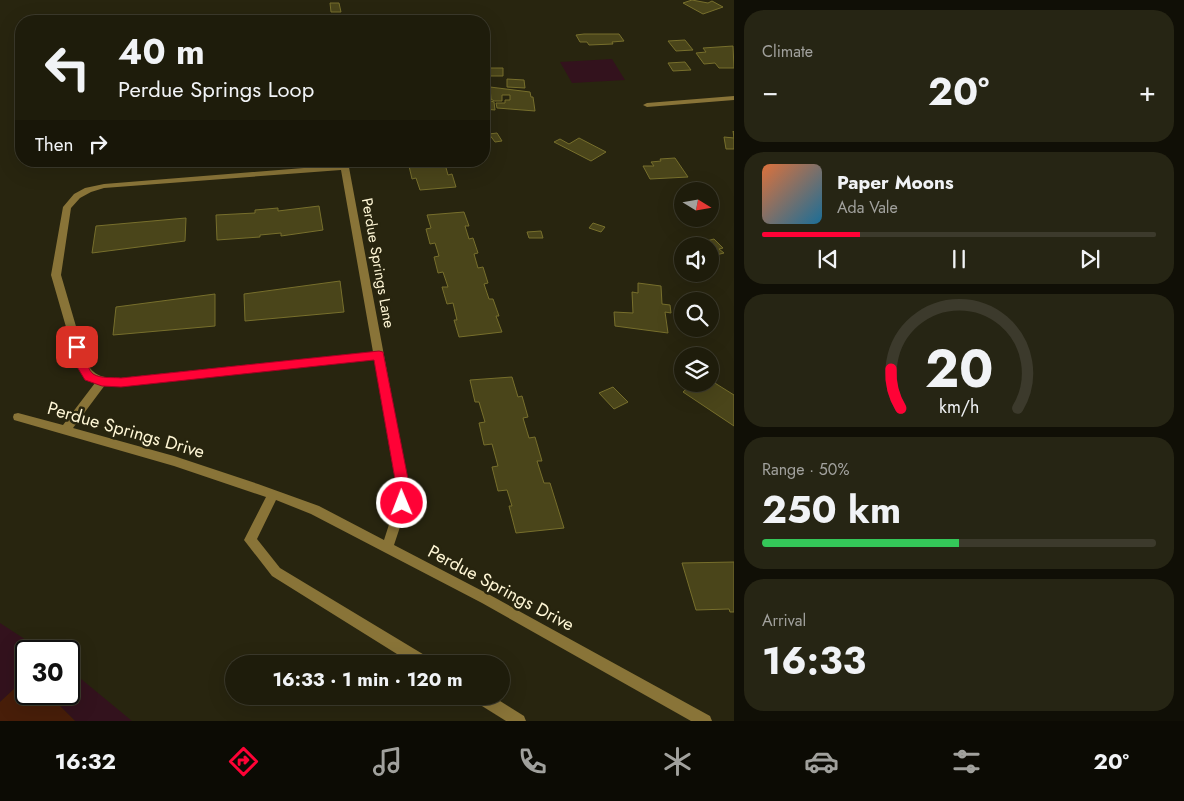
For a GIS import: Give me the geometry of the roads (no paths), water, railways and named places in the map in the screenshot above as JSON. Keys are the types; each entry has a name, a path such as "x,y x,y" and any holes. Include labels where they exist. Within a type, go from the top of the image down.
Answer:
{"street":[{"path":"647,106 734,98"},
{"path":"311,167 104,186 88,190 77,196 67,207 56,275 82,365 89,376 102,381 121,382 379,355"},
{"name":"Perdue Springs Lane","path":"345,167 402,479 402,503 387,547"},
{"path":"65,430 102,381"},
{"name":"Perdue Springs Drive","path":"18,417 174,461 315,510 486,599 706,721"},
{"path":"273,494 250,540 276,572 411,655"},
{"path":"493,705 519,721"}]}
